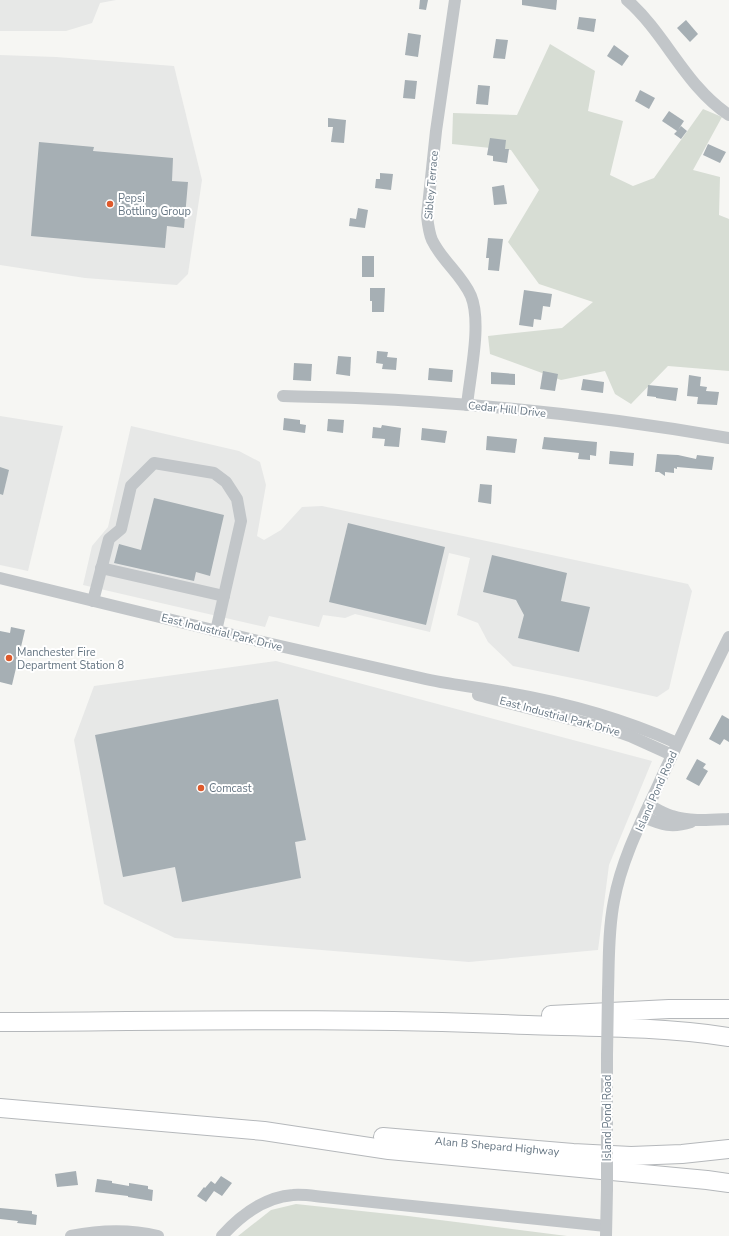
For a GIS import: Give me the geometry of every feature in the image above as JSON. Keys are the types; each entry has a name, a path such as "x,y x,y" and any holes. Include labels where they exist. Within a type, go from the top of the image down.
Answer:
{"highway":[{"path":"437,1021 669,1009 729,1009"},
{"path":"0,1022 334,1020 437,1021 669,1030 729,1037"},
{"path":"0,1108 264,1131 389,1150 729,1183"},
{"name":"Alan B Shepard Highway","path":"264,1131 407,1139 573,1153 632,1156 682,1154 729,1149"}],"street":[{"name":"Sibley Terrace","path":"455,0 436,131 427,216 428,228 437,249 466,286 475,307 476,329 466,405"},
{"path":"627,0 644,18 700,91 717,107 729,115"},
{"name":"Cedar Hill Drive","path":"283,396 355,398 466,405 664,427 729,438"},
{"path":"93,601 109,539 121,529 131,486 154,463 214,474 226,482 237,499 241,521 216,631"},
{"path":"101,568 224,596"},
{"name":"East Industrial Park Drive","path":"0,578 216,631 445,684 465,691 614,730 672,755"},
{"name":"Island Pond Road","path":"222,1236 245,1214 268,1202 292,1195 324,1197 606,1231 608,992 611,925 614,901 628,854 649,805 677,743 729,637"},
{"name":"East Industrial Park Drive","path":"445,684 465,685 568,706 607,716 653,732 677,743"},
{"path":"649,805 671,816 696,820"},
{"path":"644,817 661,824 674,826 696,820 729,818"},
{"path":"71,1236 90,1232 114,1231 137,1232 158,1236"}],"shaded area":[{"path":"0,0 116,0 100,3 92,23 66,31 0,31"},
{"path":"550,44 595,71 588,111 623,121 610,175 633,186 654,178 703,109 722,117 693,170 720,177 719,215 729,219 729,371 668,366 631,404 615,394 605,371 561,380 490,354 488,336 562,328 593,302 539,284 508,242 539,190 511,150 452,144 453,113 517,115"},
{"path":"0,55 56,57 174,66 202,180 188,274 177,285 85,278 0,265"},
{"path":"0,416 63,426 28,571 0,565"},
{"path":"131,426 239,451 260,462 266,485 257,536 264,540 281,530 302,507 322,506 688,584 692,591 669,689 657,697 513,666 488,642 478,623 457,615 470,558 449,553 430,632 355,614 345,618 323,615 319,627 269,616 265,627 83,585 92,546 108,527"},
{"path":"276,661 652,761 609,865 598,950 469,962 175,938 104,904 74,740 94,686"},
{"path":"296,1204 408,1216 567,1236 238,1236 271,1210"}],"building":[{"path":"420,0 428,0 426,10 419,9"},
{"path":"522,0 557,0 556,10 522,5"},
{"path":"579,17 596,19 594,32 577,29"},
{"path":"686,20 698,34 690,42 677,28"},
{"path":"408,33 421,35 418,57 405,55"},
{"path":"496,39 508,40 505,59 493,58"},
{"path":"614,45 629,56 622,66 607,56"},
{"path":"405,80 417,81 415,99 403,98"},
{"path":"478,85 490,86 488,105 476,104"},
{"path":"640,90 655,98 649,109 635,101"},
{"path":"669,111 684,121 678,130 681,126 687,131 681,139 674,134 677,131 662,121"},
{"path":"328,118 346,120 344,143 331,142 333,127 328,127"},
{"path":"490,138 506,140 505,149 509,149 507,163 493,161 493,156 487,155"},
{"name":"Pepsi Bottling Group","path":"39,142 94,147 93,151 173,158 172,181 188,182 184,228 167,226 165,248 31,236"},
{"path":"708,144 726,152 720,163 703,155"},
{"path":"380,173 393,174 391,190 375,188 376,179 380,179"},
{"path":"504,185 507,204 494,205 492,187"},
{"path":"358,208 368,210 365,228 349,226 350,218 356,219"},
{"path":"488,238 503,239 499,271 488,270 489,258 486,258"},
{"path":"362,256 374,256 374,277 362,277"},
{"path":"370,288 385,288 384,312 372,312"},
{"path":"524,290 552,294 550,307 543,306 541,320 534,319 533,327 519,325"},
{"path":"377,351 388,352 387,357 397,358 396,370 382,369 383,364 376,363"},
{"path":"338,356 351,357 350,376 336,374"},
{"path":"294,363 312,364 311,381 293,380"},
{"path":"429,368 453,370 452,382 428,380"},
{"path":"543,371 558,374 555,391 540,389"},
{"path":"491,372 515,374 515,385 491,384"},
{"path":"689,375 701,377 700,386 707,387 706,391 719,392 717,405 697,404 698,397 687,396"},
{"path":"583,379 604,382 603,393 581,390"},
{"path":"648,385 678,388 676,401 647,396"},
{"path":"284,418 300,420 300,424 306,425 305,433 283,430"},
{"path":"328,419 344,420 343,433 327,431"},
{"path":"382,425 401,428 399,447 384,446 385,439 372,438 373,427 381,428"},
{"path":"422,428 447,431 445,443 421,440"},
{"path":"487,436 517,439 515,453 486,450"},
{"path":"544,437 597,442 596,456 590,455 590,460 578,459 579,453 542,449"},
{"path":"610,451 634,453 633,466 609,464"},
{"path":"657,454 678,455 696,459 697,455 714,457 712,470 677,467 677,469 674,468 674,473 665,472 665,476 659,472 655,472"},
{"path":"0,467 9,470 3,495 0,494"},
{"path":"480,484 492,485 491,504 478,502"},
{"path":"154,498 224,515 210,576 196,572 194,581 114,563 119,544 141,550"},
{"path":"348,523 445,547 426,625 329,602"},
{"path":"492,555 567,573 561,601 590,607 579,652 518,638 524,615 516,600 483,592"},
{"name":"Manchester Fire Department Station 8","path":"11,627 25,630 12,685 0,682 0,631 10,633"},
{"name":"Comcast","path":"278,699 306,840 295,842 301,878 182,902 175,867 123,877 95,735"},
{"path":"722,715 729,719 729,742 724,739 720,745 709,739"},
{"path":"697,759 706,764 703,768 708,771 699,786 686,779"},
{"path":"76,1171 78,1185 57,1187 55,1174"},
{"path":"221,1176 232,1183 222,1196 214,1191 206,1202 197,1196 211,1181 215,1184"},
{"path":"97,1179 112,1181 112,1183 129,1186 129,1183 148,1186 148,1189 153,1190 152,1201 95,1192"},
{"path":"0,1208 32,1211 32,1214 37,1215 36,1225 0,1219"}],"place":[{"name":"Pepsi Bottling Group","path":"110,204"},
{"name":"Manchester Fire Department Station 8","path":"9,658"},
{"name":"Comcast","path":"201,788"}]}
